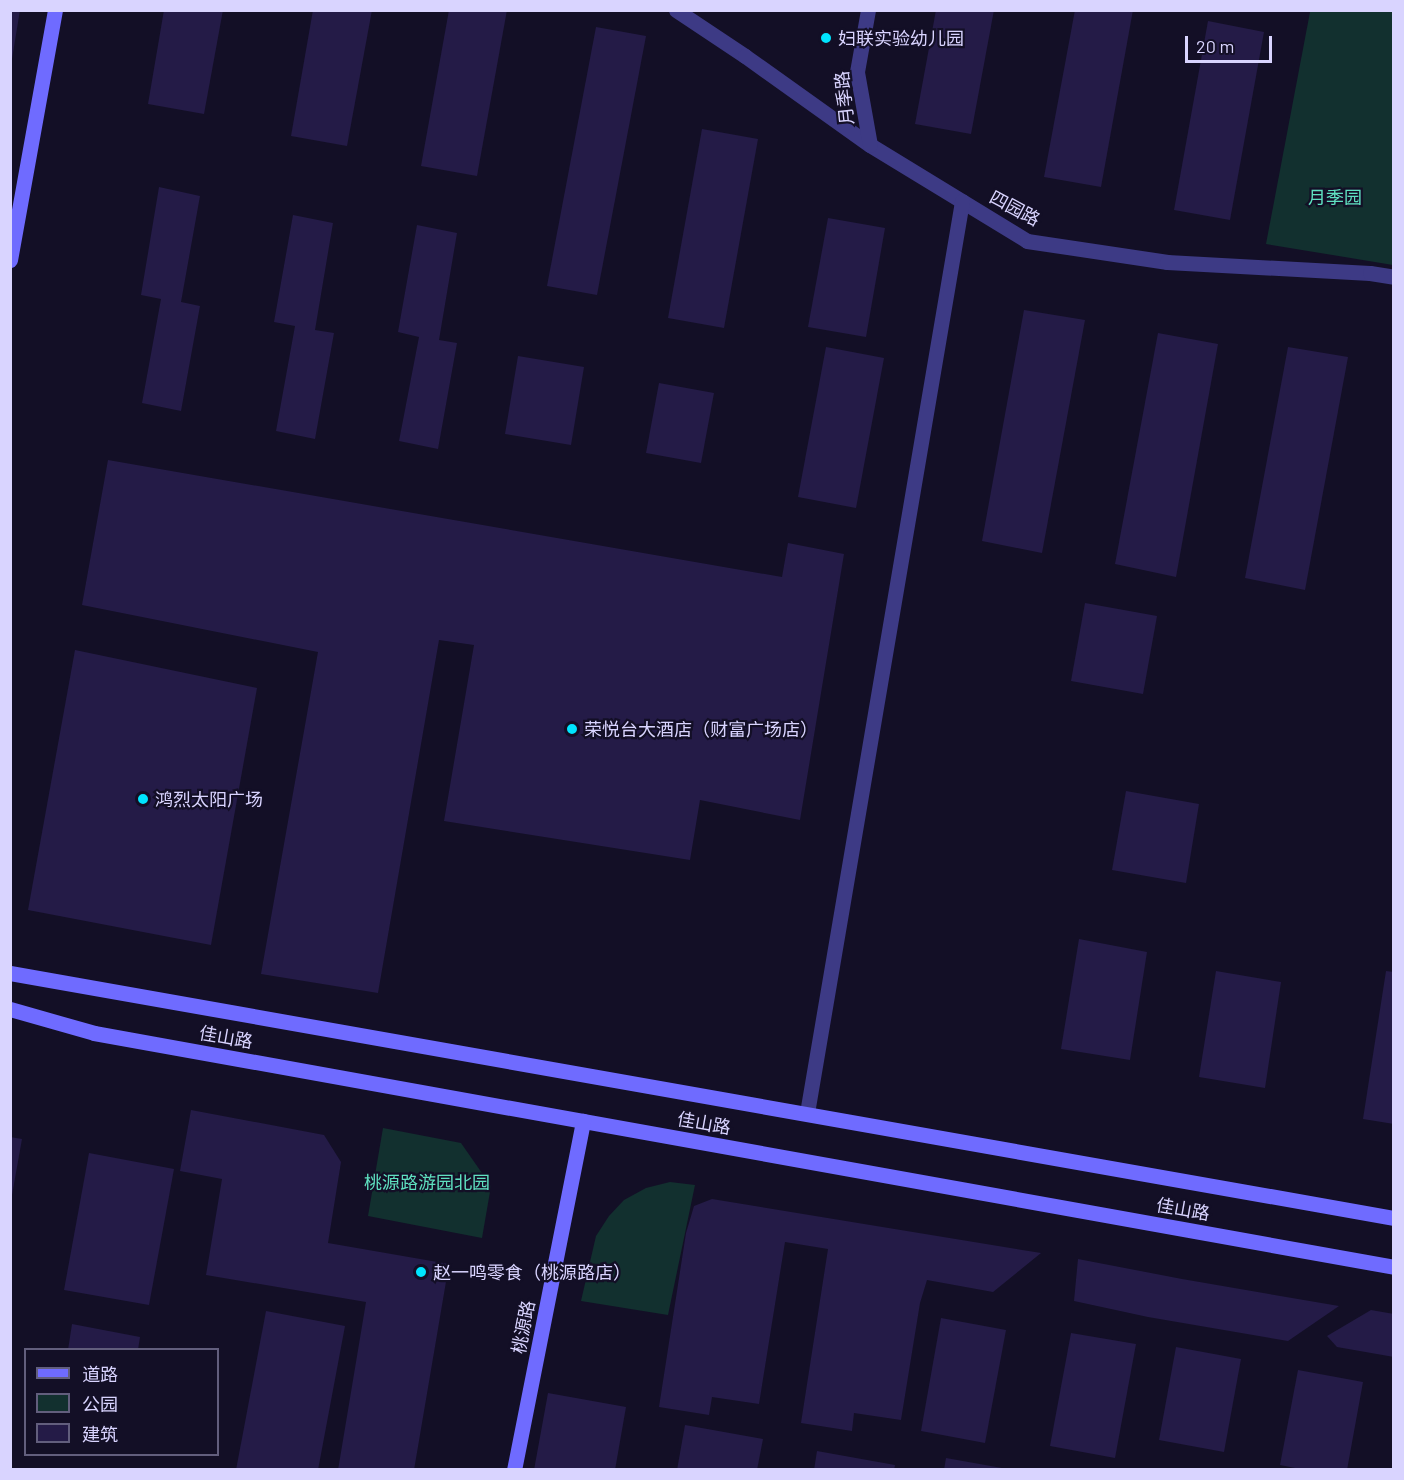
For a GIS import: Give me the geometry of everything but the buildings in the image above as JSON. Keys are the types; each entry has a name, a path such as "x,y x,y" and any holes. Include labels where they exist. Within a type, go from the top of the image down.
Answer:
{"street":[{"path":"10,260 55,10"},
{"name":"四园路","path":"676,10 870,145 1027,241 1167,262 1370,273 1394,277"},
{"name":"月季路","path":"868,10 857,72 870,145"},
{"path":"807,1113 962,201"},
{"name":"佳山路","path":"10,973 1394,1218"},
{"name":"佳山路","path":"10,1009 94,1033 1394,1267"},
{"name":"桃源路","path":"514,1470 583,1121"}],"green space":[{"name":"月季园","path":"1393,11 1393,265 1266,244 1310,12"},
{"name":"桃源路游园北园","path":"383,1128 461,1143 491,1186 482,1238 368,1216"},
{"path":"670,1182 695,1185 668,1315 581,1301 596,1236 609,1216 624,1200 646,1188"}],"place":[{"name":"妇联实验幼儿园","path":"826,38"},
{"name":"荣悦台大酒店（财富广场店）","path":"572,729"},
{"name":"鸿烈太阳广场","path":"143,799"},
{"name":"赵一鸣零食（桃源路店）","path":"421,1272"}]}
